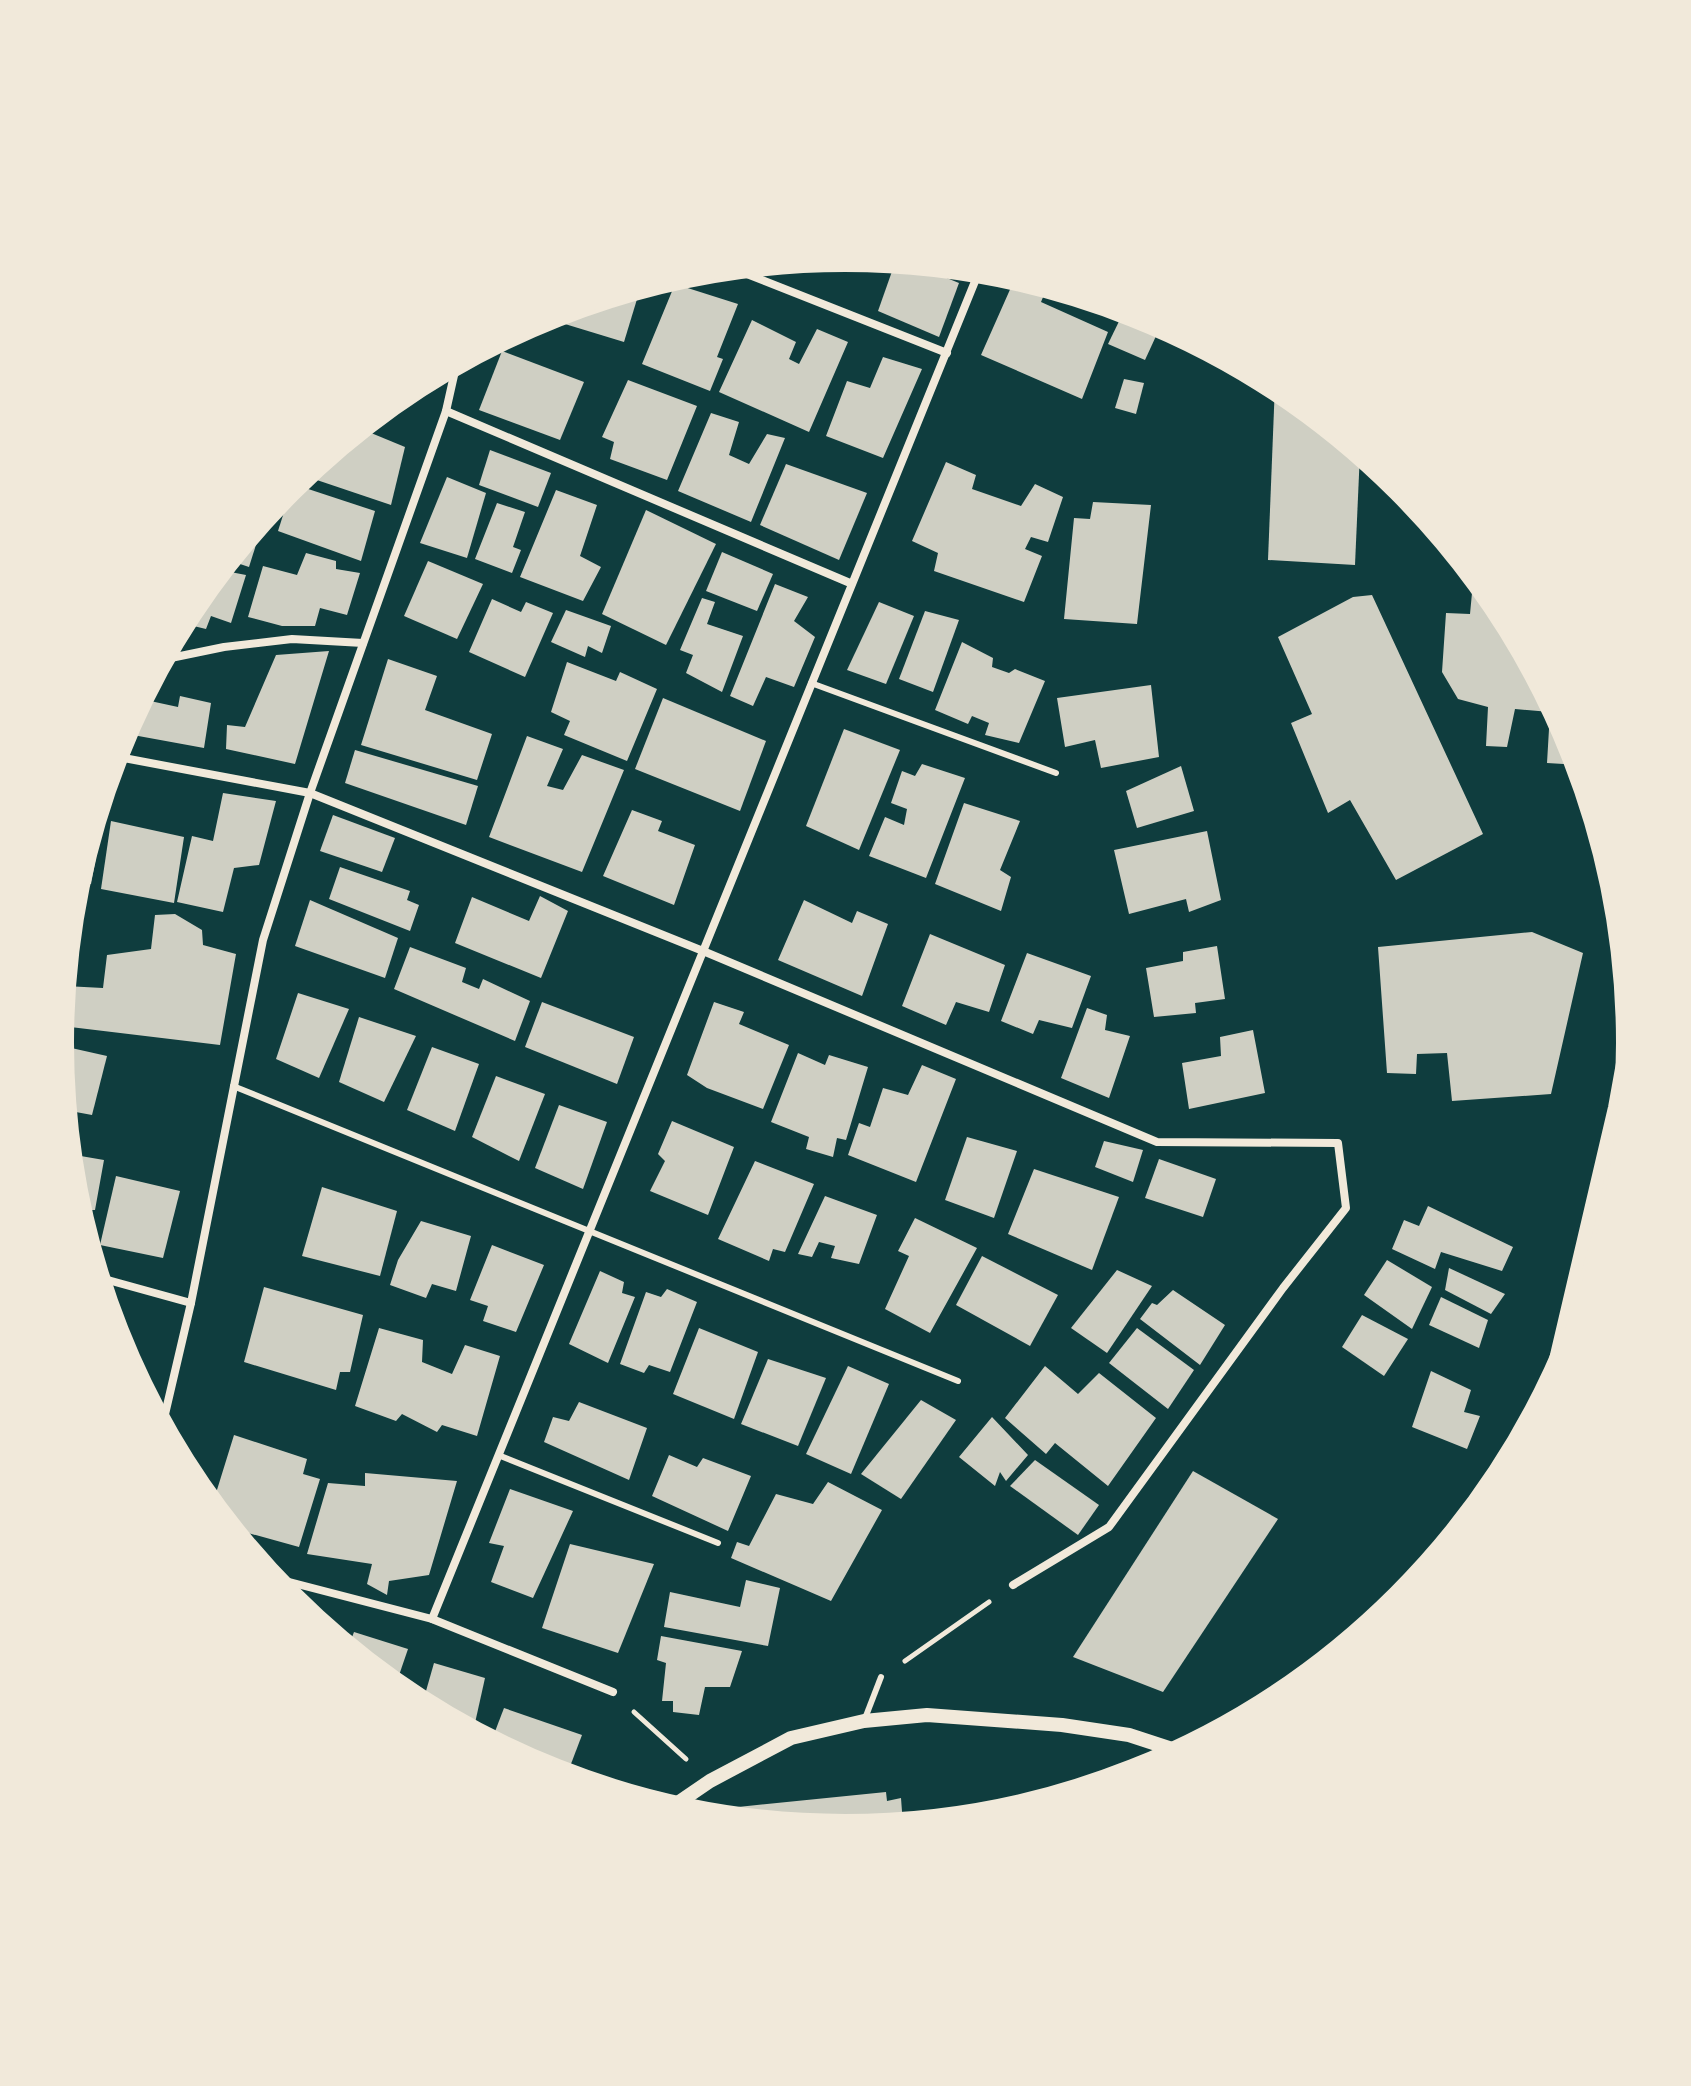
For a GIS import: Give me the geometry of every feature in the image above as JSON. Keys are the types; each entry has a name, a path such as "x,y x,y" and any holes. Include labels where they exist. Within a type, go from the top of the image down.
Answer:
{"highway":[{"path":"1573,1306 1613,1133"}],"street":[{"path":"750,275 947,353"},
{"path":"432,1619 850,583 975,281"},
{"path":"166,1411 191,1303 263,940 310,793 446,411 454,376"},
{"path":"446,411 850,583"},
{"path":"175,657 224,647 292,639 363,643"},
{"path":"127,759 310,793 703,951 1157,1142 1338,1143 1346,1208 1283,1288 1109,1527 1013,1585"},
{"path":"109,1280 191,1303"},
{"path":"292,1583 432,1619 613,1692"},
{"path":"683,1799 710,1781 791,1738 864,1721 927,1715 1062,1725 1129,1735 1166,1747"}],"lane":[{"path":"811,683 1056,773"},
{"path":"233,1086 958,1381"},
{"path":"498,1455 718,1543"},
{"path":"864,1721 881,1677"}],"path":[{"path":"881,1677 1013,1585"},
{"path":"613,1692 710,1781"}],"building":[{"path":"892,271 940,275 959,283 939,337 878,311"},
{"path":"684,287 738,304 717,357 723,359 710,391 642,364 673,289"},
{"path":"1011,288 1044,295 1041,302 1108,332 1082,399 981,355"},
{"path":"637,298 624,342 562,323"},
{"path":"752,320 796,342 789,359 799,364 817,329 848,342 809,432 719,392"},
{"path":"1120,320 1157,335 1145,360 1108,344"},
{"path":"502,351 584,382 560,440 479,410"},
{"path":"883,357 922,369 883,458 826,436 847,381 870,388"},
{"path":"1124,379 1144,383 1136,414 1115,408"},
{"path":"628,380 697,406 667,480 610,459 614,442 602,437"},
{"path":"1274,400 1359,464 1355,565 1268,560"},
{"path":"711,413 739,422 729,455 749,464 767,434 785,438 751,522 678,491"},
{"path":"370,433 405,447 391,505 316,480"},
{"path":"490,450 551,473 538,507 479,485"},
{"path":"946,462 976,475 972,489 1021,506 1035,484 1063,497 1048,542 1031,537 1025,549 1042,556 1024,602 934,571 938,553 912,541"},
{"path":"786,464 867,493 839,560 760,525"},
{"path":"447,477 486,493 467,558 420,543"},
{"path":"307,489 375,511 361,561 278,531 284,512"},
{"path":"556,490 597,505 580,556 601,567 583,601 520,577"},
{"path":"1093,502 1151,505 1137,624 1064,619 1074,518 1090,519"},
{"path":"497,503 525,512 513,547 521,550 512,573 475,559"},
{"path":"646,510 716,544 666,645 602,614"},
{"path":"257,541 249,567 239,564"},
{"path":"722,552 773,574 757,611 706,591"},
{"path":"306,553 336,561 336,569 360,573 347,615 320,608 315,626 282,626 248,617 263,566 297,575"},
{"path":"428,561 483,584 457,639 404,616"},
{"path":"232,572 246,575 231,623 211,616 206,629 194,626"},
{"path":"775,584 808,597 794,621 815,637 794,687 766,677 753,706 730,696"},
{"path":"1472,593 1475,593 1515,656 1544,711 1515,709 1507,747 1486,746 1488,707 1458,699 1442,672 1446,613 1470,614"},
{"path":"1372,595 1483,834 1396,880 1350,800 1328,813 1291,723 1312,714 1278,637 1353,597"},
{"path":"702,598 715,602 707,624 743,636 722,692 686,673 693,655 680,650"},
{"path":"492,599 521,612 526,602 553,613 525,677 469,652"},
{"path":"879,602 914,616 886,684 847,670"},
{"path":"566,610 611,626 602,653 588,646 585,657 551,642"},
{"path":"925,611 959,620 933,692 899,679"},
{"path":"962,642 993,658 992,667 1009,673 1015,669 1045,681 1019,743 985,735 989,723 972,716 968,724 935,710"},
{"path":"329,651 295,764 226,749 227,725 245,727 276,655"},
{"path":"388,659 437,676 425,710 492,734 477,780 361,745"},
{"path":"567,662 616,681 620,672 657,689 627,761 564,735 570,721 551,712"},
{"path":"1151,685 1159,757 1101,768 1095,740 1065,747 1057,698"},
{"path":"180,696 211,703 204,748 136,736 152,701 178,707"},
{"path":"663,698 766,741 740,811 635,769"},
{"path":"1549,724 1567,764 1547,763"},
{"path":"844,729 900,750 859,850 806,826"},
{"path":"527,736 563,749 547,786 563,790 582,755 624,770 582,872 489,837"},
{"path":"355,750 478,786 466,825 345,783"},
{"path":"922,764 965,778 926,878 869,856 885,817 904,825 907,809 891,803 902,771 915,776"},
{"path":"1181,766 1194,811 1137,828 1126,791"},
{"path":"223,793 276,801 259,865 234,868 223,912 177,902 192,836 213,841"},
{"path":"964,803 1020,821 1000,870 1011,877 1001,911 935,884"},
{"path":"632,810 662,821 658,831 695,845 674,905 603,876"},
{"path":"333,815 395,838 382,872 320,851"},
{"path":"111,821 184,837 174,903 101,889"},
{"path":"1207,831 1221,900 1189,912 1186,899 1129,914 1114,850"},
{"path":"100,838 91,884 89,884"},
{"path":"340,867 410,891 407,900 419,905 410,931 329,899"},
{"path":"540,896 568,911 541,978 455,943 472,897 529,921"},
{"path":"310,900 398,938 385,978 295,946"},
{"path":"804,900 852,923 857,911 888,924 862,996 778,960"},
{"path":"175,914 202,930 203,945 236,954 220,1045 73,1027 75,987 103,988 107,955 151,949 155,915"},
{"path":"1532,932 1583,953 1551,1094 1452,1101 1447,1053 1417,1054 1416,1074 1387,1073 1378,947"},
{"path":"930,934 1005,965 989,1012 956,1002 946,1025 902,1006"},
{"path":"1217,946 1225,999 1195,1003 1196,1013 1154,1017 1146,968 1183,961 1183,952"},
{"path":"410,947 466,968 462,982 479,989 483,979 530,1001 515,1041 394,989"},
{"path":"1027,953 1091,976 1072,1028 1039,1020 1033,1034 1001,1021"},
{"path":"298,993 349,1009 319,1078 276,1059"},
{"path":"542,1002 634,1037 617,1084 525,1047"},
{"path":"714,1002 744,1012 739,1024 789,1045 763,1109 707,1088 687,1075"},
{"path":"1087,1008 1107,1015 1105,1030 1130,1036 1109,1098 1061,1078"},
{"path":"359,1017 416,1036 384,1102 339,1082"},
{"path":"1253,1030 1265,1093 1189,1109 1182,1063 1221,1056 1220,1037"},
{"path":"432,1047 479,1064 455,1131 407,1110"},
{"path":"72,1048 107,1056 92,1115 76,1112"},
{"path":"798,1053 825,1065 829,1055 868,1067 846,1140 837,1138 833,1157 806,1149 809,1137 771,1122"},
{"path":"922,1065 956,1079 916,1182 848,1155 859,1123 870,1127 883,1088 908,1095"},
{"path":"496,1076 545,1094 519,1161 472,1137"},
{"path":"559,1105 607,1122 583,1189 535,1168"},
{"path":"672,1121 734,1147 708,1215 650,1191 665,1161 658,1154"},
{"path":"967,1137 1017,1151 994,1218 945,1200"},
{"path":"1104,1141 1143,1150 1133,1182 1095,1167"},
{"path":"81,1156 104,1160 95,1210 91,1210"},
{"path":"1159,1159 1216,1179 1203,1217 1145,1198"},
{"path":"755,1161 814,1184 785,1252 773,1249 769,1261 718,1239"},
{"path":"1034,1169 1119,1197 1092,1270 1008,1234"},
{"path":"116,1176 180,1191 163,1258 100,1245"},
{"path":"322,1187 397,1211 380,1276 302,1256"},
{"path":"825,1196 877,1215 859,1264 831,1258 835,1246 819,1242 812,1257 798,1254"},
{"path":"1428,1206 1513,1247 1502,1271 1441,1252 1435,1269 1392,1249 1404,1220 1419,1226"},
{"path":"915,1218 977,1248 930,1333 885,1309 909,1256 898,1251"},
{"path":"421,1221 471,1236 456,1291 432,1284 426,1298 390,1285 398,1260"},
{"path":"492,1245 544,1265 516,1332 483,1321 488,1306 470,1300"},
{"path":"982,1256 1058,1295 1030,1346 956,1305"},
{"path":"1387,1260 1432,1287 1412,1329 1364,1295"},
{"path":"1449,1268 1505,1294 1491,1314 1445,1290"},
{"path":"1117,1270 1152,1286 1107,1353 1071,1328"},
{"path":"600,1271 624,1282 622,1293 635,1297 608,1363 569,1344"},
{"path":"264,1287 363,1315 350,1372 340,1372 336,1390 244,1362"},
{"path":"667,1289 697,1302 670,1372 649,1365 644,1373 620,1364 646,1292 661,1297"},
{"path":"1173,1290 1225,1325 1200,1365 1140,1319 1152,1303 1157,1305"},
{"path":"1441,1297 1488,1320 1479,1348 1429,1325"},
{"path":"1362,1315 1408,1339 1384,1376 1342,1347"},
{"path":"379,1328 423,1340 422,1362 452,1374 465,1345 500,1356 477,1436 442,1425 437,1432 402,1414 396,1421 355,1406"},
{"path":"699,1328 758,1352 734,1419 673,1394"},
{"path":"1137,1328 1194,1370 1168,1409 1109,1363"},
{"path":"768,1359 826,1378 798,1446 741,1424"},
{"path":"848,1366 889,1384 851,1474 806,1454"},
{"path":"1045,1366 1078,1394 1099,1373 1156,1418 1108,1486 1055,1443 1046,1454 1005,1418"},
{"path":"1431,1371 1471,1390 1464,1412 1480,1416 1467,1449 1412,1427"},
{"path":"921,1400 956,1420 901,1499 861,1474"},
{"path":"579,1402 647,1428 629,1480 544,1442 553,1417 569,1421"},
{"path":"992,1417 1028,1455 1006,1481 1000,1472 995,1486 959,1457"},
{"path":"234,1435 307,1459 303,1474 320,1479 299,1547 247,1533 216,1492"},
{"path":"669,1455 697,1467 703,1458 751,1476 728,1531 652,1496"},
{"path":"1035,1460 1099,1505 1078,1535 1010,1486"},
{"path":"1193,1471 1278,1519 1163,1692 1073,1657"},
{"path":"365,1473 457,1481 429,1575 389,1581 387,1595 367,1584 372,1564 307,1554 328,1483 365,1486"},
{"path":"828,1482 882,1510 831,1601 731,1558 737,1542 749,1546 776,1494 813,1504"},
{"path":"510,1489 573,1511 533,1598 491,1582 504,1546 489,1543"},
{"path":"570,1544 654,1564 618,1653 542,1628"},
{"path":"746,1580 780,1588 768,1646 664,1627 670,1592 740,1607"},
{"path":"354,1632 408,1649 399,1674 375,1657 352,1638"},
{"path":"661,1636 742,1651 730,1687 705,1687 699,1715 673,1712 673,1701 662,1701 666,1663 657,1660"},
{"path":"434,1663 485,1678 475,1722 426,1692"},
{"path":"504,1708 582,1735 570,1766 495,1732"},
{"path":"886,1792 887,1801 901,1798 902,1814 795,1815 738,1807"}]}
